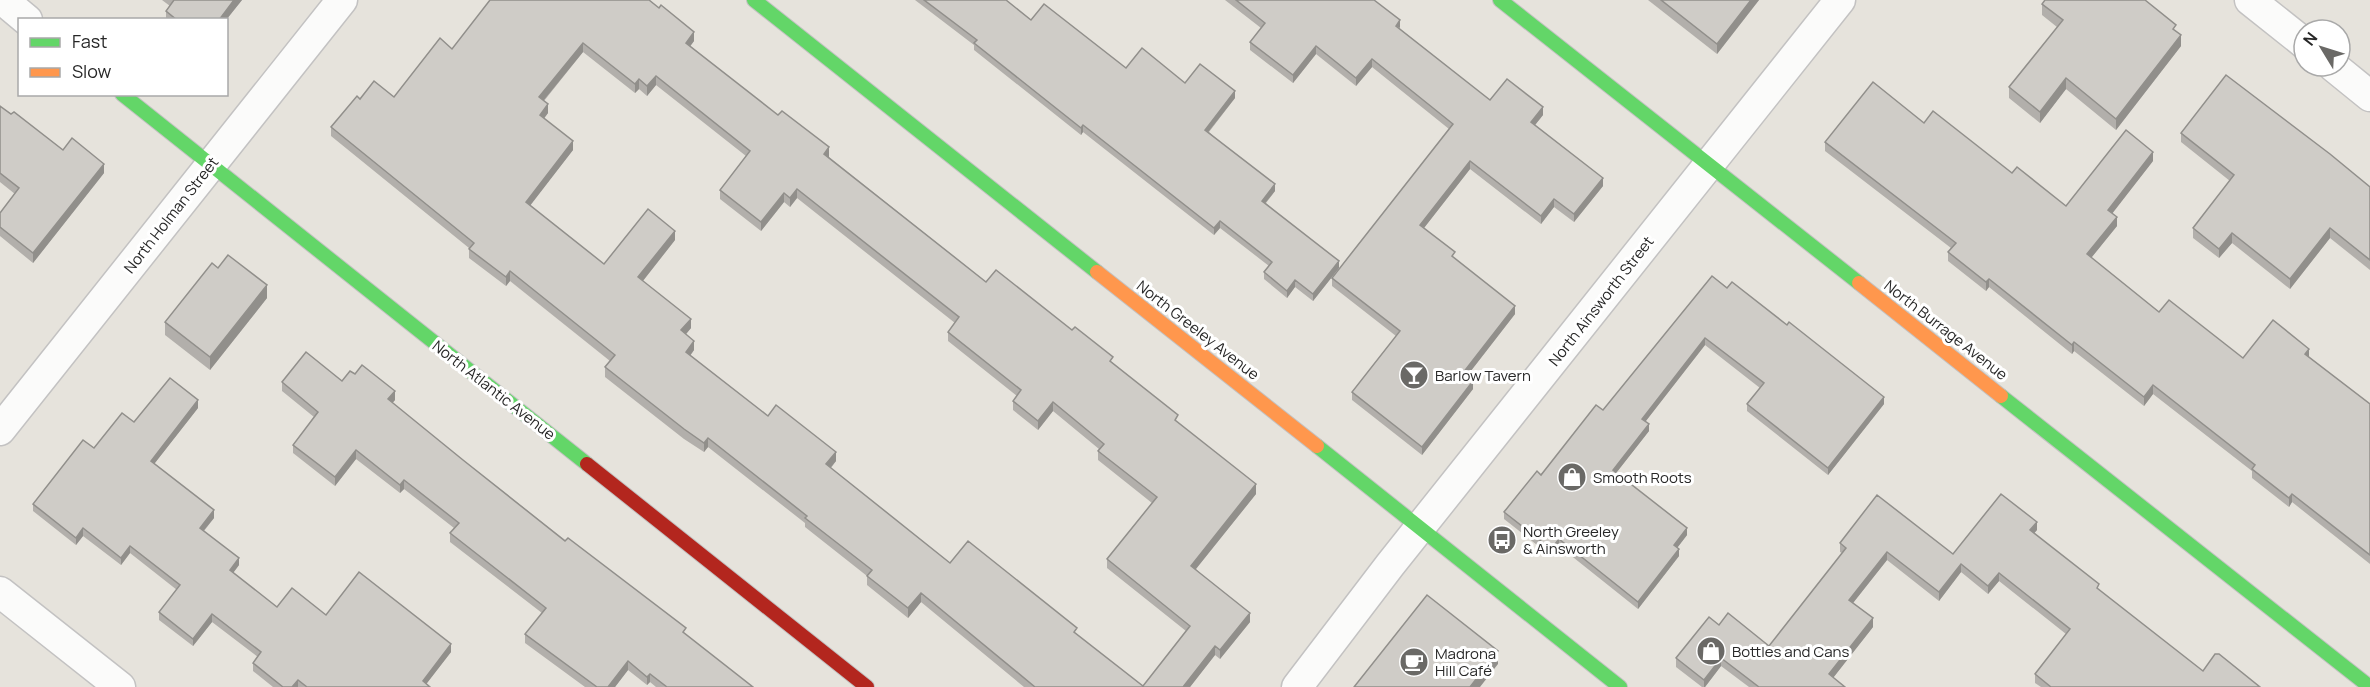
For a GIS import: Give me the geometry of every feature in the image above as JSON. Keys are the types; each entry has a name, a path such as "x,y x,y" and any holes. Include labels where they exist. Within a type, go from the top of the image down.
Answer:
{"street":[{"path":"3,0 25,18"},
{"name":"North Holman Street","path":"0,430 342,0"},
{"name":"North Greeley Avenue","path":"754,0 1620,687"},
{"name":"North Burrage Avenue","path":"1500,0 2370,687"},
{"name":"North Ainsworth Street","path":"1297,687 1420,528 1840,0"},
{"path":"2250,0 2292,33"},
{"path":"2348,78 2370,96"},
{"name":"North Atlantic Avenue","path":"124,96 867,687"},
{"path":"0,592 120,687"}],"building":[{"path":"174,0 234,0 220,18 175,18 166,11"},
{"path":"490,0 649,0 659,8 661,5 694,32 686,43 778,115 782,111 829,147 824,154 986,282 996,270 1072,330 1075,327 1113,357 1110,361 1178,415 1175,420 1256,484 1191,566 1250,613 1220,650 1215,646 1183,687 1035,687 921,593 908,608 867,576 872,570 805,518 807,516 708,438 704,443 605,367 615,355 510,271 506,277 469,249 474,243 331,127 357,96 360,99 374,81 394,97 440,38 452,49","holes":["583,43 635,84 639,79 647,86 656,76 750,151 720,190 761,222 784,193 790,198 797,189 959,317 948,332 1021,390 1013,401 1038,421 1053,402 1104,444 1098,451 1157,497 1107,559 1190,626 1143,686 1074,632 1077,628 968,541 950,563 826,464 836,452 776,405 768,416 686,352 694,341 681,330 691,319 638,277 675,231 648,209 604,264 526,202 573,141 540,115 548,104 539,97"]},
{"path":"924,0 1006,0 1031,20 1044,4 1126,68 1142,48 1185,83 1200,64 1235,91 1205,130 1275,184 1262,201 1339,261 1313,294 1295,280 1287,291 1264,272 1272,262 1220,221 1214,228 1083,125 1081,128 974,43 977,40"},
{"path":"1236,0 1374,0 1400,20 1396,26 1490,100 1507,79 1543,107 1531,122 1603,178 1574,214 1554,199 1541,216 1470,161 1420,225 1455,252 1452,256 1515,306 1463,373 1473,381 1422,447 1352,392 1400,331 1332,278 1453,124 1372,59 1356,78 1316,46 1293,75 1250,42 1265,23"},
{"path":"1661,0 1751,0 1717,44"},
{"path":"2045,0 2145,0 2176,25 2173,29 2181,35 2116,119 2066,78 2040,112 2009,87 2063,20 2042,4"},
{"path":"2226,75 2370,187 2370,260 2330,228 2290,279 2232,233 2219,249 2193,228 2234,175 2181,133"},
{"path":"1873,82 1924,123 1933,111 2012,173 2017,167 2066,206 2126,130 2153,152 2108,210 2117,217 2087,254 2159,312 2169,300 2243,358 2273,320 2309,349 2305,354 2370,404 2370,555 2292,494 2289,498 2252,469 2255,465 2153,385 2144,397 2074,342 2072,345 1989,279 1986,282 1948,252 1956,243 1825,142"},
{"path":"0,106 11,114 14,112 63,150 72,138 104,164 33,253 0,227 0,213 19,188 0,173"},
{"path":"228,255 267,285 210,357 165,322 212,263 218,268"},
{"path":"1712,276 1727,288 1732,282 1787,325 1789,322 1884,397 1828,468 1747,404 1764,383 1705,338 1642,419 1649,424 1613,470 1687,528 1674,545 1679,549 1638,602 1559,539 1551,549 1504,512 1537,471 1541,475 1596,405 1603,410"},
{"path":"306,352 342,381 350,371 355,374 362,365 395,391 388,399 565,541 568,538 686,628 683,632 753,687 667,687 650,674 647,677 628,661 608,687 597,687 525,634 546,608 450,533 459,523 404,480 400,485 356,450 335,477 293,445 318,412 282,382"},
{"path":"170,378 198,400 151,461 214,510 200,528 239,558 230,570 277,607 292,588 326,615 359,572 451,644 423,681 430,687 307,687 298,680 292,687 283,687 253,663 261,652 212,614 193,639 159,612 180,585 130,546 121,558 83,528 76,538 33,504 83,440 94,448 122,413 134,422"},
{"path":"2001,494 2037,522 2030,530 2099,584 2097,588 2203,671 2215,654 2219,654 2260,687 2051,687 2035,674 2070,629 1999,573 1988,586 1961,564 1939,592 1887,552 1849,600 1873,618 1829,674 1845,687 1759,687 1721,658 1704,680 1676,658 1709,617 1719,625 1728,613 1769,646 1846,548 1840,543 1877,495 1953,554"},
{"path":"1427,595 1498,651 1470,687 1354,687"}],"traffic: fast":[{"path":"754,0 1097,272"},
{"path":"1500,0 1859,283"},
{"path":"125,96 587,464"},
{"path":"2001,396 2370,687"},
{"path":"1317,446 1620,687"}],"traffic: slow":[{"path":"1097,272 1317,446"},
{"path":"1859,283 2001,396"}],"traffic: jam":[{"path":"587,464 867,687"}],"place":[{"name":"Barlow Tavern","path":"1414,375"},
{"name":"Smooth Roots","path":"1572,477"},
{"name":"North Greeley & Ainsworth","path":"1502,540"},
{"name":"Bottles and Cans","path":"1711,651"},
{"name":"Madrona Hill Café","path":"1414,662"}]}
